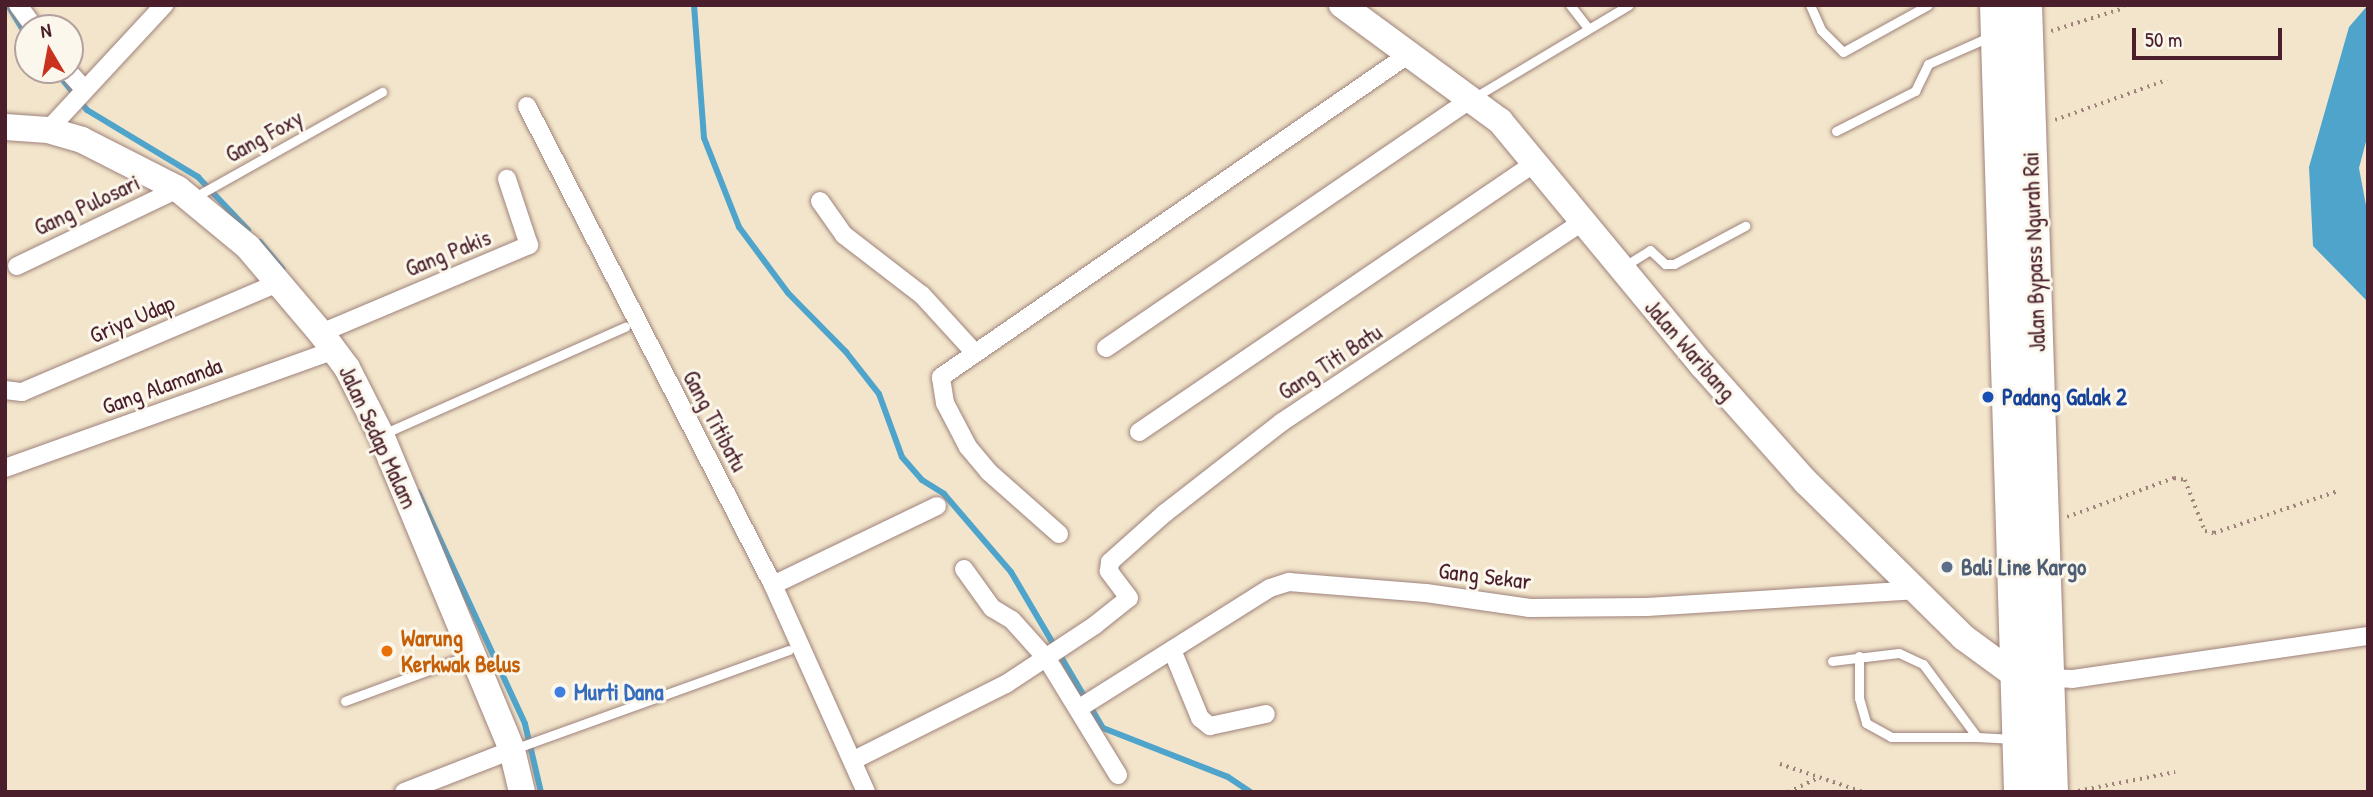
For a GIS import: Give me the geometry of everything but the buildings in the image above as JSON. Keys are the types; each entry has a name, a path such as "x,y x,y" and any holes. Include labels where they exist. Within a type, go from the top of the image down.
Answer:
{"highway":[{"name":"Jalan Bypass Ngurah Rai","path":"2025,5 2006,26 2033,678 2048,786"},
{"name":"Jalan Bypass Ngurah Rai","path":"2006,26 2029,127 2045,525 2033,678 2019,739 2048,786"}],"street":[{"path":"48,130 78,94 164,5"},
{"name":"Jalan Waribang","path":"1342,5 1473,98 1537,162 1621,269 1805,482 1963,637 2033,678"},
{"path":"1059,534 989,472 957,431 939,380 974,352 1409,54"},
{"path":"73,84 78,94"},
{"path":"1106,348 1473,98"},
{"name":"Gang Titibatu","path":"527,106 773,585 854,760 866,792"},
{"name":"Jalan Sedap Malam","path":"5,127 48,130 82,140 197,192 278,283 329,335 387,432 472,655 519,747 522,792"},
{"path":"1139,432 1537,162"},
{"name":"Gang Pakis","path":"329,335 529,245 507,179"},
{"name":"Gang Pulosari","path":"16,266 197,192"},
{"path":"820,201 844,235 922,295 974,352"},
{"name":"Gang Titi Batu","path":"1054,654 1129,599 1129,593 1109,570 1114,558 1282,422 1583,221"},
{"name":"Griya Udap","path":"5,390 22,392 278,283"},
{"name":"Gang Alamanda","path":"5,468 329,335"},
{"path":"773,585 937,506"},
{"path":"964,569 992,608 1012,620 1054,654 1085,704 1118,775"},
{"name":"Gang Sekar","path":"1085,704 1270,588 1289,582 1426,593 1530,608 1660,607 1918,590"},
{"path":"2033,678 2072,679 2368,636"},
{"path":"1172,650 1200,718 1209,726 1266,713"},
{"path":"854,760 966,705 1054,654"},
{"path":"404,792 519,747"}],"lane":[{"path":"1570,5 1587,27"},
{"path":"1473,98 1587,27 1629,5"},
{"path":"1810,5 1821,30 1843,52 1928,5"},
{"path":"1836,131 1915,91 1928,64 2006,26"},
{"name":"Gang Foxy","path":"197,192 382,92"},
{"path":"1621,269 1650,250 1665,264 1674,264 1745,226"},
{"path":"387,432 625,327"},
{"path":"519,747 789,650"},
{"path":"1832,661 1899,653 1923,664 1977,737"},
{"path":"345,701 472,655"},
{"path":"1859,656 1859,698 1866,723 1891,737 2019,739"}],"path":[{"path":"2006,26 2124,8"},
{"path":"2029,127 2077,114 2167,80"},
{"path":"2045,525 2174,478 2185,480 2205,531 2214,533 2338,491"},
{"path":"1780,764 1863,792"},
{"path":"2048,786 2175,772"},
{"path":"1788,792 1818,778"}],"water":[{"path":"2368,5 2368,134 2359,168 2368,216 2368,302 2313,246 2309,167 2349,27"}],"waterway":[{"path":"8,5 14,15"},
{"path":"694,5 704,138 739,227 788,293 846,352 879,394 902,457 922,480 944,494 1011,572 1103,728 1228,777 1250,792"},
{"path":"66,84 87,110 198,177 248,230"},
{"path":"260,242 283,269"},
{"path":"418,492 525,724 541,792"}],"place":[{"name":"Padang Galak 2","path":"1988,397"},
{"name":"Bali Line Kargo","path":"1947,567"},
{"name":"Warung Kerkwak Belus","path":"387,651"},
{"name":"Murti Dana","path":"560,692"}]}
